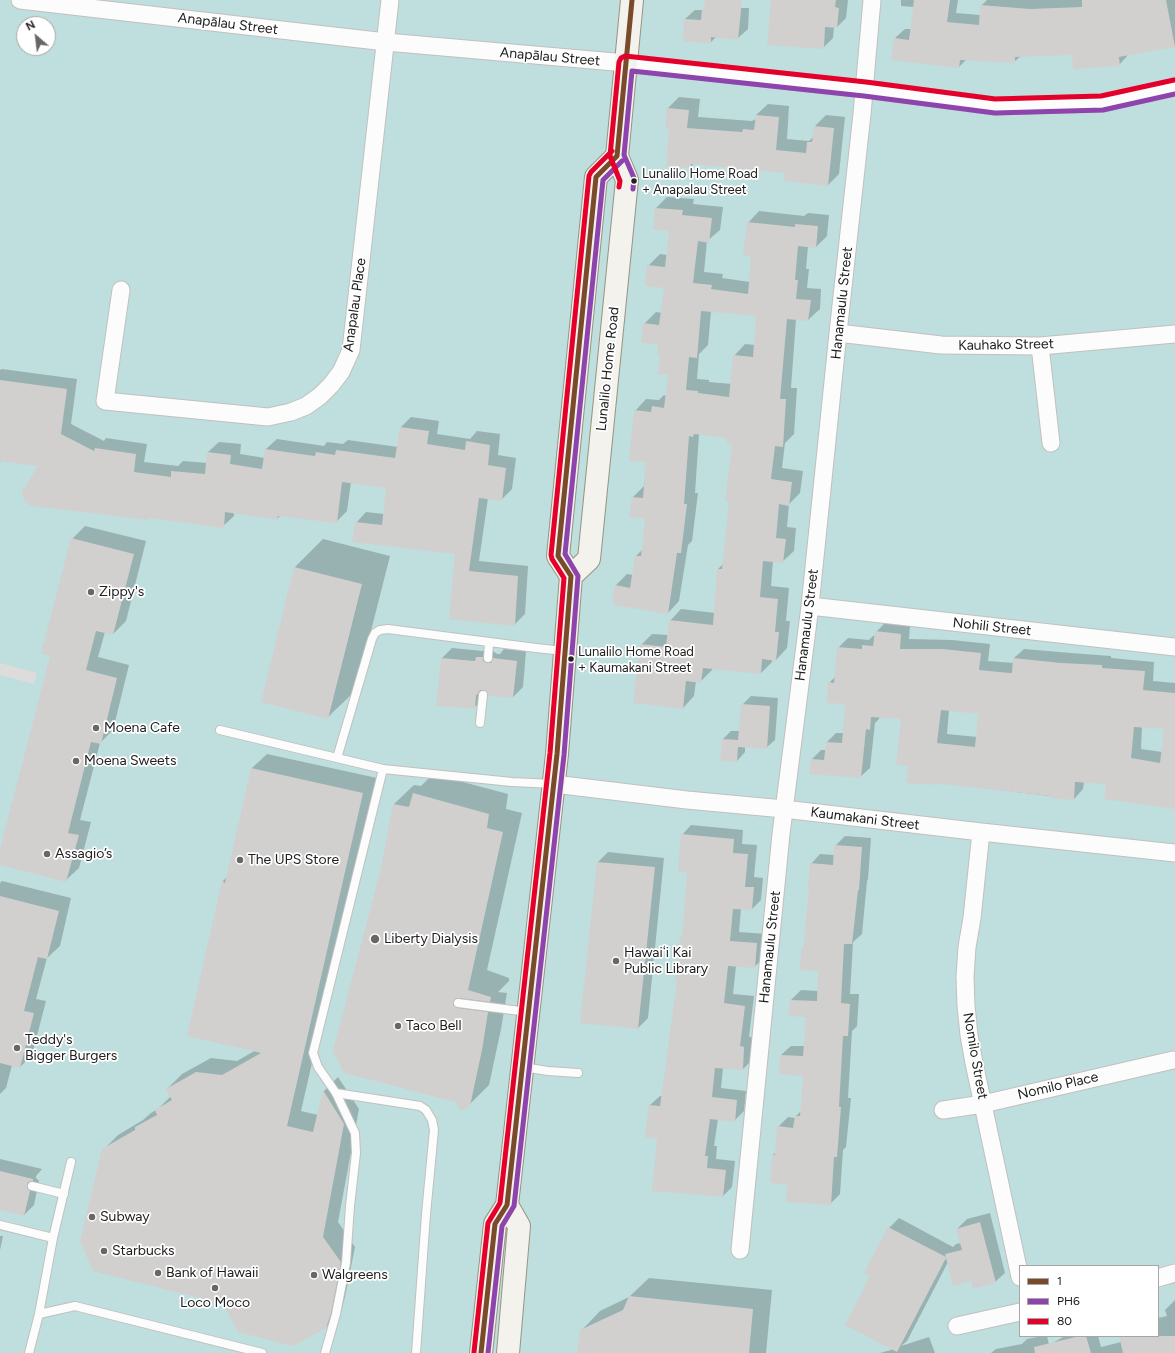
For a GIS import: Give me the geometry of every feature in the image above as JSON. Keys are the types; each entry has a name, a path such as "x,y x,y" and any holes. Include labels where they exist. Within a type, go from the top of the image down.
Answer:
{"main road":[{"name":"Lunalilo Home Road","path":"570,576 589,559 627,180 617,156 632,0"},
{"path":"481,1353 495,1224 507,1205 554,784 570,576 558,556 596,177 617,156"},
{"path":"507,1205 519,1226 508,1353"}],"street":[{"name":"Anapālau Street","path":"20,0 153,8 386,42 626,63 865,89 995,106 1102,102 1175,87"},
{"path":"386,42 390,0"},
{"name":"Hanamaulu Street","path":"740,1250 784,809 810,606 865,89 872,0"},
{"name":"Anapalau Place","path":"121,290 105,400 268,417 284,415 299,409 326,391 341,372 351,350 386,42"},
{"name":"Kauhako Street","path":"838,334 941,345 1040,346 1175,334"},
{"path":"1040,346 1051,443"},
{"name":"Nohili Street","path":"810,606 1175,647"},
{"name":"Kaumakani Street","path":"554,784 687,800 784,809 1175,853"},
{"name":"Nomilo Street","path":"981,832 972,918 967,947 965,977 966,1006 969,1034 1019,1272"},
{"name":"Nomilo Place","path":"943,1110 983,1104 1173,1060"},
{"path":"1159,1278 1175,1273"},
{"path":"957,1326 1019,1312"}],"lane":[{"path":"337,758 372,639 380,630 388,629 565,651"},
{"path":"488,658 489,642"},
{"path":"480,723 483,695"},
{"path":"220,730 383,769 512,782 554,784"},
{"path":"325,1353 336,1314 346,1263 356,1153 355,1133 336,1093 318,1067 313,1053 383,769"},
{"path":"458,1003 529,1012"},
{"path":"523,1067 548,1071 578,1073"},
{"path":"336,1093 420,1106 426,1110 432,1120 434,1130 426,1214 416,1353"},
{"path":"29,1353 53,1238 71,1162"},
{"path":"32,1186 64,1194"},
{"path":"0,1225 53,1238"},
{"path":"38,1314 76,1306 262,1353"}],"water":[{"path":"0,0 1175,0 1175,1353 0,1353"}],"pier":[{"path":"0,663 37,673 34,684 0,675"}],"building":[{"path":"705,0 742,0 738,40 711,37 711,44 683,41 684,19 701,20"},
{"path":"771,0 836,0 835,7 839,8 837,28 825,27 824,49 767,45"},
{"path":"914,0 950,0 947,22 979,25 980,5 1030,9 1082,7 1082,0 1166,0 1175,47 1119,57 1120,66 1073,69 1072,55 1015,57 1015,63 960,60 959,68 891,60 894,38 909,40"},
{"path":"667,108 689,110 687,128 742,132 743,129 754,130 756,115 779,117 776,150 806,153 807,142 812,142 814,126 834,128 828,186 784,181 785,173 691,164 691,168 666,166 669,129 665,129"},
{"path":"655,208 683,210 682,215 712,218 709,243 698,241 693,283 712,285 711,289 748,294 751,256 743,255 747,222 795,227 795,224 818,226 816,248 798,246 795,280 798,280 796,299 811,300 808,321 787,319 780,399 786,399 783,447 775,446 771,479 792,482 789,506 779,504 776,538 786,539 783,563 763,561 760,597 778,599 775,632 779,632 776,661 762,659 761,674 703,668 701,683 686,681 683,709 633,703 640,644 666,647 669,620 713,625 717,569 722,569 729,502 725,501 732,444 727,444 727,438 694,434 693,437 689,436 684,504 687,504 681,553 677,553 668,614 614,605 615,601 612,601 615,585 630,588 635,556 641,556 645,519 629,517 632,497 643,498 646,462 629,461 634,410 651,412 652,406 664,408 668,375 658,374 660,355 657,355 658,344 641,343 643,323 659,325 664,288 645,286 647,265 665,267 669,231 653,230","holes":["701,311 756,316 753,357 733,355 729,397 686,390 689,357 697,358"]},
{"path":"0,380 67,389 61,434 94,451 95,448 136,454 134,472 171,477 171,471 205,474 207,452 231,455 230,464 262,469 265,449 315,456 316,452 335,455 336,450 395,458 400,427 429,431 427,444 465,450 466,441 490,445 488,465 506,468 502,501 479,498 469,571 518,576 515,626 449,619 455,554 352,542 355,522 382,525 386,488 342,482 337,523 278,516 277,520 225,512 224,528 149,518 149,520 32,506 25,502 22,492 38,466 0,461"},
{"path":"71,538 134,554 113,635 96,631 86,670 117,678 101,744 91,742 68,833 79,835 66,882 0,865 0,849 50,656 41,654"},
{"path":"294,567 362,584 328,719 261,702"},
{"path":"875,631 901,634 900,649 942,649 981,653 979,670 1012,673 1013,658 1061,663 1102,665 1102,668 1145,671 1143,690 1175,693 1175,809 1104,799 1106,784 1075,782 1074,800 1051,798 1051,796 933,783 933,785 906,783 908,766 896,765 901,719 871,717 870,730 866,729 861,778 809,774 811,759 824,760 826,742 842,743 845,704 827,703 828,682 834,683 837,647 862,649 862,645 873,646","holes":["941,710 978,714 975,747 937,743","1134,727 1164,729 1160,763 1131,758"]},
{"path":"476,657 483,657 483,661 487,663 491,663 493,658 517,661 513,698 488,696 487,691 480,690 476,695 475,709 436,706 441,658 475,661"},
{"path":"741,704 770,706 767,749 738,747 737,762 720,761 722,739 738,740"},
{"path":"251,768 363,793 287,1126 313,1132 323,1090 344,1124 323,1237 341,1262 331,1313 326,1328 292,1346 238,1332 223,1304 93,1271 80,1241 102,1149 135,1130 135,1127 157,1115 155,1110 172,1100 166,1089 196,1072 222,1075 261,1053 187,1036 222,881 225,883"},
{"path":"413,793 489,814 487,828 503,832 468,990 491,997 490,1002 456,998 453,1002 453,1005 457,1008 488,1012 482,1050 470,1106 460,1111 456,1102 344,1073 333,1051 380,872 393,804 409,807"},
{"path":"681,834 734,839 733,853 748,854 745,887 754,887 752,910 733,909 730,941 757,943 755,968 728,966 724,1003 745,1006 740,1046 744,1047 743,1070 715,1068 712,1097 737,1100 735,1122 710,1119 705,1156 708,1156 707,1168 726,1170 723,1197 652,1191 657,1139 645,1137 649,1105 660,1106 677,981 675,981 680,937 682,937 687,872 678,871"},
{"path":"834,845 862,847 859,890 852,944 844,944 841,1003 850,1004 848,1036 843,1036 839,1107 841,1107 837,1157 834,1157 831,1205 786,1202 787,1184 770,1183 772,1155 775,1155 777,1126 793,1128 795,1116 800,1116 803,1076 779,1074 780,1055 803,1056 806,1017 789,1016 790,1000 817,1001 818,971 800,970 809,887 810,863 833,865"},
{"name":"Hawaiʻi Kai Public Library","path":"597,862 655,867 638,1029 580,1023"},
{"path":"0,896 59,911 47,959 38,957 24,1011 34,1013 20,1068 0,1063"},
{"path":"0,1171 33,1179 33,1181 28,1182 27,1185 27,1188 30,1191 24,1216 0,1210"},
{"path":"980,1222 996,1283 973,1289 971,1281 953,1286 946,1258 897,1352 845,1325 870,1276 864,1273 888,1227 946,1257 945,1254 962,1250 956,1229"},
{"path":"629,1296 753,1309 749,1353 577,1353 580,1330 623,1310"},
{"path":"1175,1336 1175,1353 1123,1353 1119,1337"},
{"path":"1076,1337 1086,1337 1091,1353 1035,1353 1034,1347"}],"transit line":[{"name":"1","path":"481,1353 495,1224 507,1205 557,754 571,576 558,556 596,177 617,156 632,0"},
{"name":"80","path":"619,187 620,181 610,156 619,62 621,58 625,56 866,82 995,99 1101,96 1174,80"},
{"name":"PH6","path":"633,189 634,178 624,155 632,71 864,96 995,113 1103,110 1175,94"},
{"name":"80","path":"474,1352 488,1223 500,1203 550,753 564,578 551,555 589,176 591,172 612,151"},
{"name":"PH6","path":"488,1353 502,1226 514,1206 564,755 578,576 565,554 603,180 622,161"}],"place":[{"name":"Lunalilo Home Road + Anapalau Street","path":"634,181"},
{"name":"Zippy's","path":"91,592"},
{"name":"Lunalilo Home Road + Kaumakani Street","path":"571,659"},
{"name":"Moena Cafe","path":"96,728"},
{"name":"Moena Sweets","path":"76,761"},
{"name":"Assagio’s","path":"47,854"},
{"name":"The UPS Store","path":"240,860"},
{"name":"Liberty Dialysis","path":"375,939"},
{"name":"Hawaiʻi Kai Public Library","path":"616,961"},
{"name":"Taco Bell","path":"398,1026"},
{"name":"Teddy's Bigger Burgers","path":"17,1048"},
{"name":"Subway","path":"92,1217"},
{"name":"Starbucks","path":"104,1251"},
{"name":"Bank of Hawaii","path":"158,1273"},
{"name":"Walgreens","path":"314,1275"},
{"name":"Loco Moco","path":"215,1288"}]}
